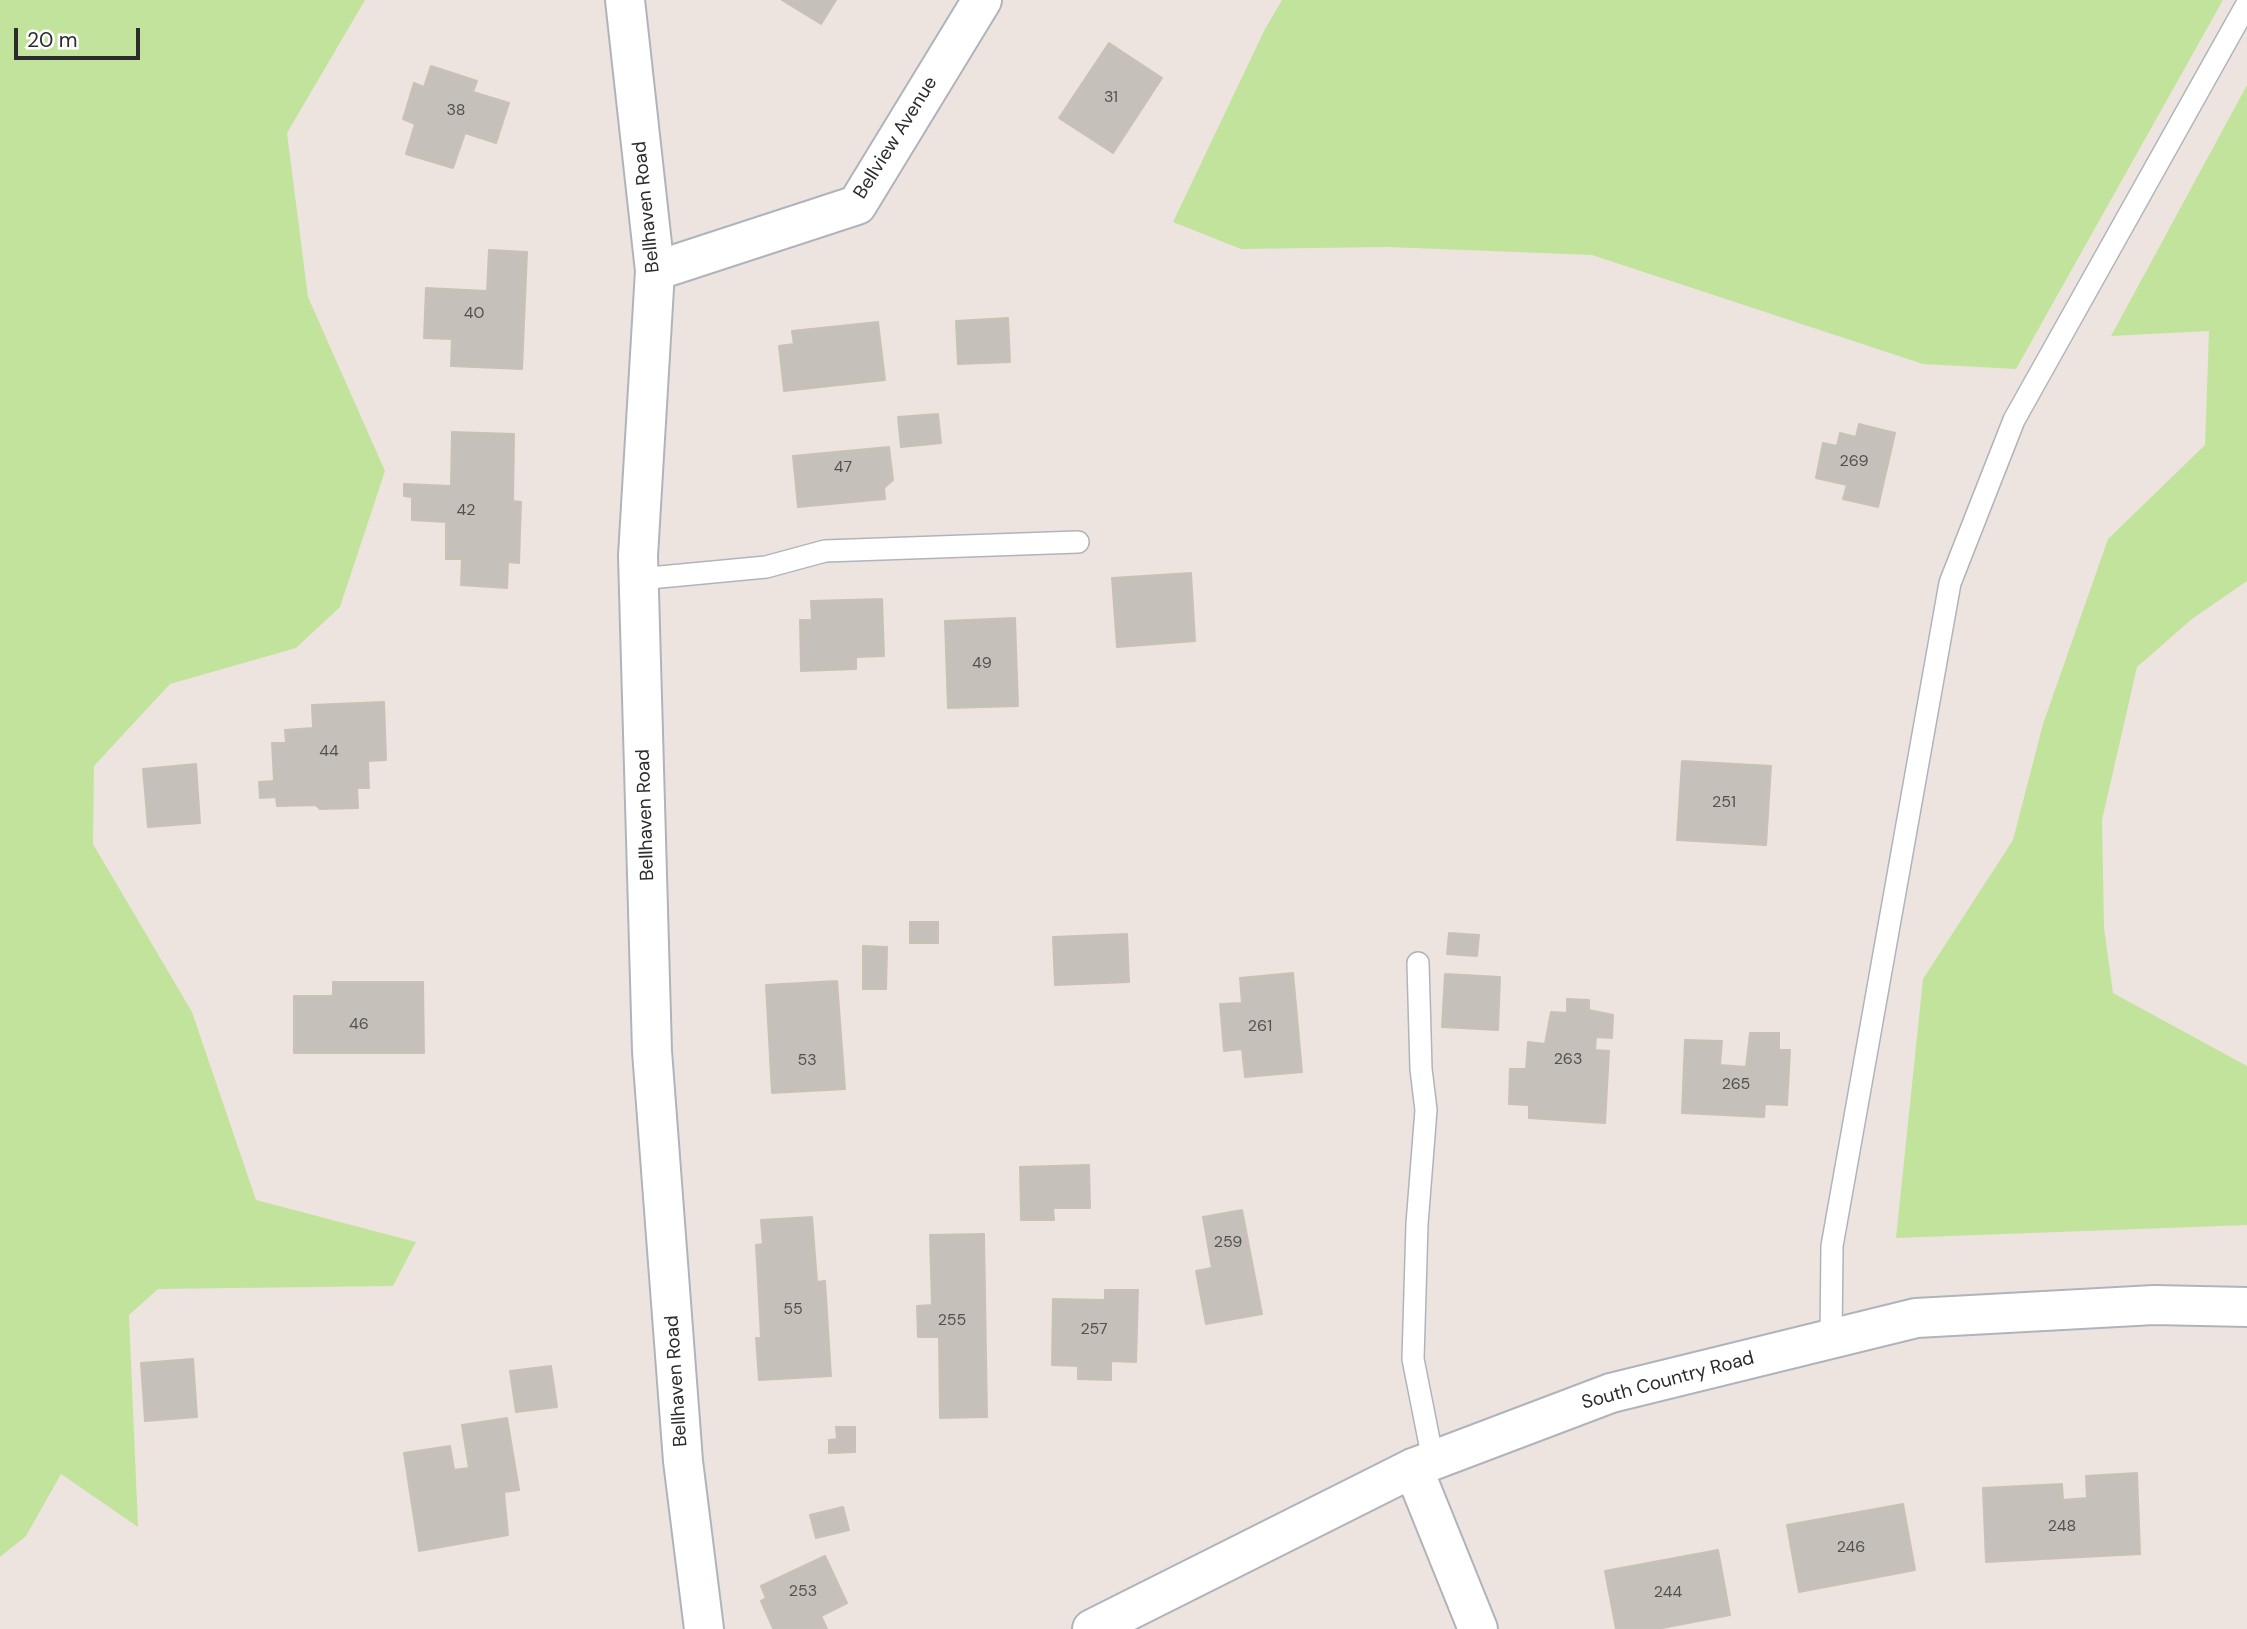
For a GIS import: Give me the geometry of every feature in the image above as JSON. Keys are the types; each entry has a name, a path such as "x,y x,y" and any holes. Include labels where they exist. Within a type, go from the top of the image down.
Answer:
{"street":[{"name":"Bellhaven Road","path":"625,0 655,271 639,579 652,1051 683,1461 704,1629"},
{"name":"Bellview Avenue","path":"655,271 857,205 982,0"},
{"name":"South Country Road","path":"1092,1629 1423,1464 1611,1393 1916,1318 2154,1305 2247,1307"},
{"path":"1423,1464 1478,1629"}],"lane":[{"path":"1831,1338 1832,1245 1950,583 2014,420 2247,4"},
{"path":"639,579 766,567 825,551 1078,542"},
{"path":"1418,963 1421,1069 1426,1110 1417,1224 1413,1359 1423,1464"}],"green space":[{"path":"0,0 365,0 287,133 308,297 385,471 340,607 296,648 170,684 94,766 93,844 192,1012 256,1200 416,1242 393,1286 158,1289 129,1315 138,1527 61,1474 26,1536 0,1557"},
{"path":"1282,0 2223,0 2016,369 1923,364 1592,255 1388,247 1241,249 1173,222 1264,31"},
{"path":"2247,85 2247,581 2192,619 2137,667 2102,820 2104,928 2113,993 2247,1066 2247,1225 1896,1238 1923,979 2013,840 2043,724 2108,539 2205,445 2209,331 2111,336"}],"building":[{"path":"782,0 836,0 821,24"},
{"path":"1109,43 1162,78 1113,153 1059,118"},
{"path":"431,66 477,81 473,92 509,103 496,143 465,133 453,168 406,154 415,124 403,119 414,83 424,87"},
{"path":"489,250 527,252 522,369 451,366 452,339 424,338 426,288 487,291"},
{"path":"1008,318 1010,362 958,364 956,321"},
{"path":"878,322 885,380 784,391 779,346 794,344 792,331"},
{"path":"938,414 941,443 901,447 898,417"},
{"path":"1859,424 1895,433 1878,507 1843,499 1847,485 1816,478 1823,443 1837,446 1840,433 1856,437"},
{"path":"452,432 514,434 513,501 521,502 519,563 508,562 507,588 461,585 462,559 446,559 446,522 412,520 412,497 404,496 404,484 451,486"},
{"path":"889,447 893,480 884,488 885,499 798,507 793,456"},
{"path":"1191,573 1195,641 1117,647 1112,578"},
{"path":"882,599 884,656 856,657 856,669 801,671 800,620 812,620 811,601"},
{"path":"1015,618 1018,706 948,708 945,621"},
{"path":"384,702 386,760 368,761 369,788 357,788 358,808 277,806 276,797 260,798 259,782 274,781 272,743 286,743 285,730 313,728 312,705"},
{"path":"1682,761 1771,766 1766,845 1677,840"},
{"path":"196,764 200,823 148,827 143,769"},
{"path":"910,922 938,922 938,943 910,943"},
{"path":"1449,933 1479,935 1477,956 1447,954"},
{"path":"1127,934 1129,982 1055,985 1053,937"},
{"path":"863,946 887,947 886,989 863,989"},
{"path":"1293,973 1302,1072 1245,1077 1242,1049 1224,1051 1220,1004 1242,1003 1240,978"},
{"path":"1445,974 1500,977 1498,1030 1442,1027"},
{"path":"837,981 845,1089 772,1093 766,985"},
{"path":"333,982 423,982 424,1053 294,1053 294,996 333,996"},
{"path":"1567,999 1589,1000 1589,1010 1613,1015 1612,1038 1596,1037 1595,1050 1609,1051 1605,1123 1529,1118 1529,1105 1509,1104 1510,1069 1526,1069 1528,1042 1545,1044 1551,1012 1567,1013"},
{"path":"1750,1033 1779,1033 1779,1050 1790,1050 1787,1105 1765,1104 1764,1117 1682,1113 1685,1040 1722,1041 1720,1065 1746,1067"},
{"path":"1089,1165 1090,1208 1053,1208 1054,1220 1021,1220 1020,1167"},
{"path":"1242,1210 1262,1314 1206,1324 1196,1271 1212,1268 1203,1217"},
{"path":"812,1217 817,1282 825,1281 831,1376 759,1380 756,1338 761,1338 756,1245 763,1244 761,1220"},
{"path":"984,1234 987,1417 940,1418 939,1337 918,1337 917,1306 932,1305 930,1235"},
{"path":"1105,1290 1138,1290 1136,1362 1111,1361 1111,1380 1078,1379 1078,1366 1052,1365 1053,1299 1105,1300"},
{"path":"193,1359 197,1417 145,1421 141,1363"},
{"path":"551,1366 557,1407 516,1412 510,1371"},
{"path":"507,1418 519,1490 504,1492 508,1535 419,1551 404,1453 450,1446 454,1470 469,1468 462,1425"},
{"path":"836,1427 855,1427 855,1452 829,1453 829,1440 837,1439"},
{"path":"2137,1473 2140,1554 1986,1562 1983,1488 2062,1484 2063,1500 2087,1498 2086,1476"},
{"path":"1903,1504 1915,1570 1799,1592 1787,1525"},
{"path":"843,1507 849,1530 816,1538 810,1515"},
{"path":"1718,1550 1730,1615 1657,1629 1616,1629 1605,1571"},
{"path":"825,1556 847,1603 821,1616 827,1629 773,1628 761,1601 766,1598 761,1586"}]}
